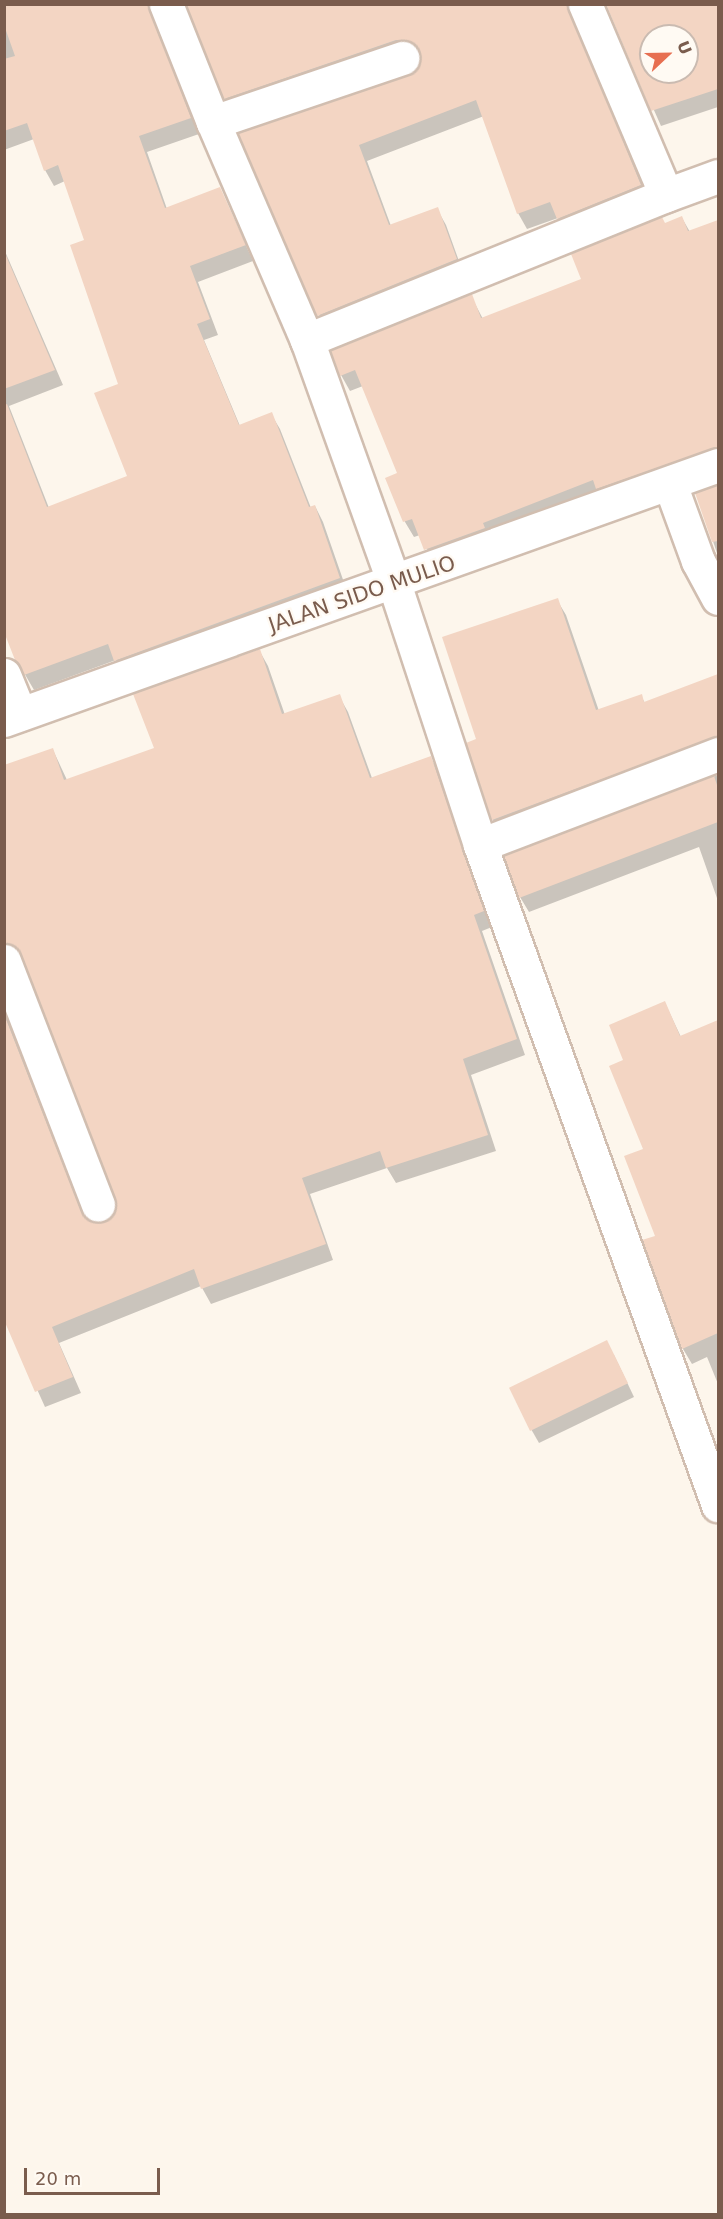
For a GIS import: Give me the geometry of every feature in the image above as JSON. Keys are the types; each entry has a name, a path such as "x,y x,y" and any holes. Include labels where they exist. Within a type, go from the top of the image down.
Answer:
{"street":[{"path":"166,4 213,122 307,339 394,583 480,845 718,1505"},
{"path":"585,4 666,195"},
{"path":"213,122 402,58"},
{"path":"307,339 718,176"},
{"name":"JALAN SIDO MULIO","path":"12,717 394,583 718,465"},
{"path":"670,484 698,561 718,598"},
{"path":"4,675 12,717"},
{"path":"480,845 718,754"},
{"path":"4,962 98,1204"}],"building":[{"path":"4,4 148,4 191,118 139,136 165,208 220,187 246,245 190,266 210,319 197,324 239,425 272,412 309,507 315,505 340,578 114,661 108,644 24,675 15,660 4,632 4,405 7,404 47,507 127,476 94,393 118,384 70,245 84,240 58,165 44,171 27,123 4,131 4,59 15,56 4,25"},
{"path":"186,4 567,4 641,185 557,219 550,202 517,214 476,100 359,145 389,225 438,207 457,259 317,316 238,133 408,76 416,71 420,62 420,51 415,44 406,40 396,40 224,99"},
{"path":"606,4 718,4 718,89 651,111 640,84 699,84 699,24 639,24 639,82"},
{"path":"682,216 688,231 718,220 718,447 596,489 593,480 483,523 485,528 424,550 412,519 403,522 385,478 397,473 355,370 340,376 331,351 472,294 481,318 581,279 571,254 662,217 665,223"},
{"path":"4,251 55,370 4,389"},
{"path":"718,485 718,541 712,542 695,493"},
{"path":"558,598 596,710 642,694 644,702 718,674 718,736 492,820 466,743 476,739 442,637"},
{"path":"260,649 282,714 340,694 370,778 431,756 484,911 474,915 517,1039 463,1059 488,1135 386,1168 380,1151 302,1178 326,1244 201,1289 194,1269 52,1327 73,1377 35,1392 4,1320 4,1014 81,1211 87,1219 96,1223 104,1222 112,1216 117,1206 21,954 15,946 4,943 4,765 53,748 64,780 154,748 133,694"},
{"path":"714,776 718,788 718,822 519,898 504,856"},
{"path":"665,1001 680,1036 718,1020 718,1333 682,1349 642,1240 655,1236 624,1156 643,1149 609,1066 623,1060 609,1025"},
{"path":"607,1340 628,1383 530,1431 509,1388"}]}
